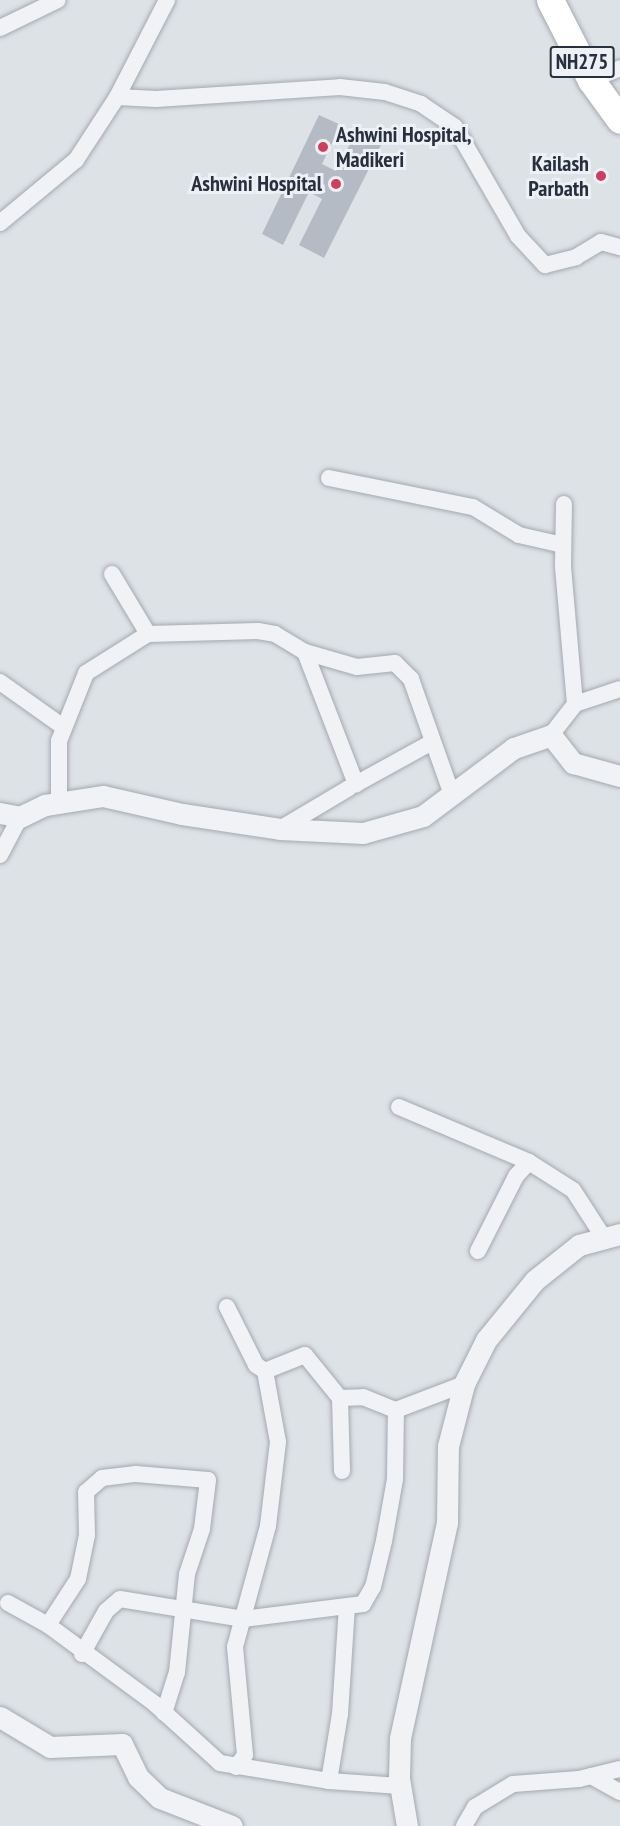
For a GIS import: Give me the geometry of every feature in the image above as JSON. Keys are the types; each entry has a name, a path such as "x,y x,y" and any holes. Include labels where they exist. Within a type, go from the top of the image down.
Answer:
{"highway":[{"name":"NH275","path":"550,0 591,80 620,120"}],"street":[{"path":"0,28 58,0"},
{"path":"0,223 76,160 117,97 167,0"},
{"path":"591,80 620,68"},
{"path":"117,97 156,99 340,87 385,92 421,104 455,127 518,236 545,265 576,257 601,242 620,247"},
{"path":"329,478 473,507 519,534 563,545"},
{"path":"564,504 563,545 575,704"},
{"path":"112,574 148,634"},
{"path":"59,802 62,726 86,673 148,634 258,632 275,634 305,652 357,667 395,663 411,679 452,795"},
{"path":"305,652 356,784 432,742"},
{"path":"0,681 62,726"},
{"path":"0,855 10,815 59,802 103,796 182,814 280,829 363,833 423,816 514,748 551,735 575,704 620,689"},
{"path":"551,735 573,763 620,776"},
{"path":"280,829 349,788"},
{"path":"399,1107 529,1162 573,1190 612,1236 579,1245 535,1280 486,1340 464,1384 448,1446 447,1523 400,1738 400,1786 407,1826"},
{"path":"478,1251 516,1176 529,1162"},
{"path":"227,1307 256,1365 265,1371 278,1442 275,1480 235,1647 245,1755 236,1767"},
{"path":"265,1371 305,1355 340,1398 342,1471"},
{"path":"340,1398 363,1397 396,1410 464,1384"},
{"path":"82,1654 106,1611 120,1599 243,1620 363,1604 373,1587 395,1479 396,1410"},
{"path":"48,1625 78,1579 87,1535 86,1492 102,1478 125,1475 208,1480 182,1609 177,1672 164,1713"},
{"path":"8,1603 48,1625 82,1654 164,1713 220,1763 329,1781 400,1786"},
{"path":"329,1781 340,1714 347,1607"},
{"path":"0,1718 50,1747 122,1744 138,1777 160,1798 232,1826"},
{"path":"464,1826 475,1807 513,1784 591,1776 620,1769"},
{"path":"591,1776 620,1792"}],"building":[{"path":"319,115 341,125 322,164 336,171 357,130 382,143 324,258 299,245 322,199 309,192 283,245 262,234"}],"place":[{"name":"Ashwini Hospital, Madikeri","path":"323,147"},
{"name":"Kailash Parbath","path":"601,176"},
{"name":"Ashwini Hospital","path":"336,184"}]}
